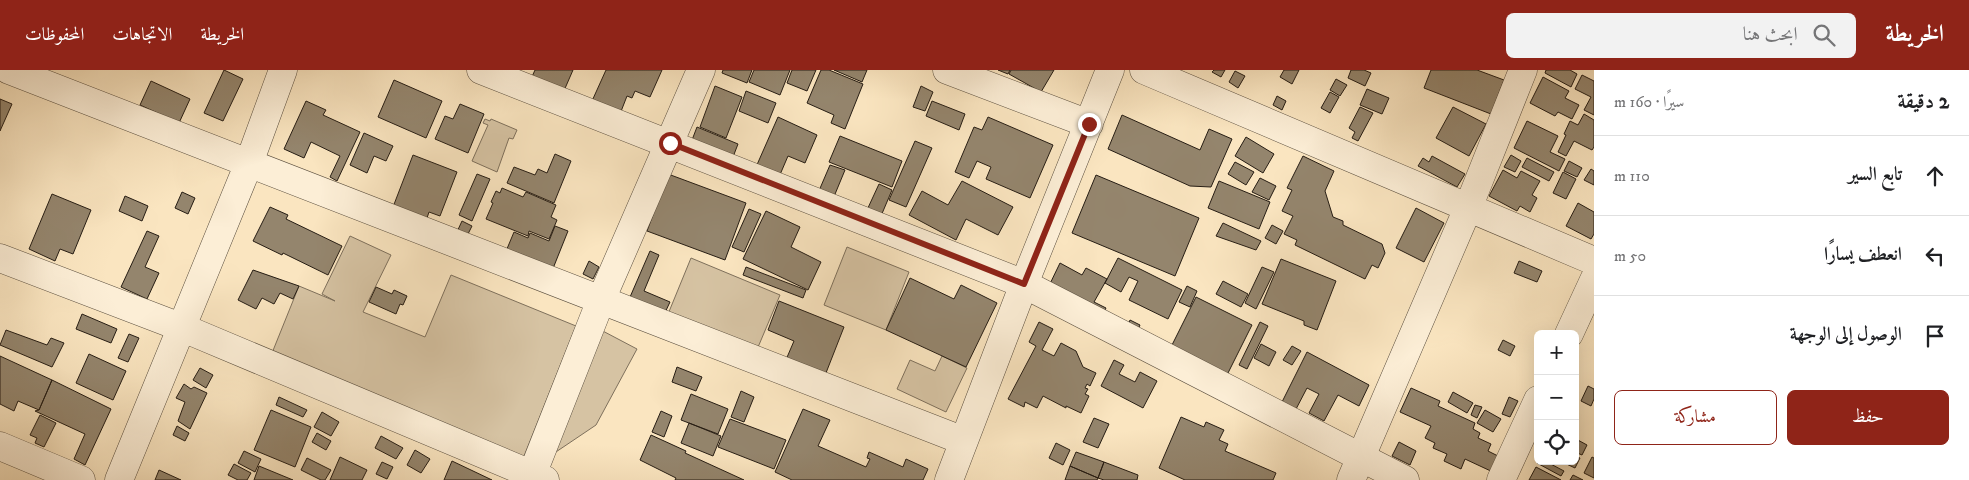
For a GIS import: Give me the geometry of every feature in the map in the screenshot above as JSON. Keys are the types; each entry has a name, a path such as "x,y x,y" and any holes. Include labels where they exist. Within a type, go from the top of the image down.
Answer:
{"street":[{"path":"9,70 964,441"},
{"path":"119,480 183,328 249,163 283,70"},
{"path":"482,70 1024,284 1356,469 1405,480"},
{"path":"0,258 183,328 536,478 601,300 701,70"},
{"path":"947,70 1089,124"},
{"path":"949,480 1024,284 1110,70"},
{"path":"1144,70 1594,261"},
{"path":"1356,469 1468,208 1523,70"},
{"path":"1571,330 1594,280"},
{"path":"1501,480 1534,409"},
{"path":"0,446 81,480"}],"shaded area":[{"path":"485,119 490,121 491,119 517,130 513,139 509,138 497,172 472,161 488,125 483,123"},
{"path":"350,236 391,255 363,312 425,337 451,275 576,326 522,461 270,358 299,286 335,301 322,294"},
{"path":"847,247 909,272 886,330 824,305"},
{"path":"691,258 780,295 756,352 666,319"},
{"path":"599,329 637,349 596,425 544,460"},
{"path":"942,356 967,368 946,412 897,389 910,360 935,371"}],"building":[{"path":"224,70 243,79 223,121 204,113"},
{"path":"535,70 573,70 563,93 531,79"},
{"path":"606,70 662,70 650,97 635,91 632,98 627,96 620,114 592,101"},
{"path":"723,70 752,70 747,83 722,73"},
{"path":"754,70 790,70 780,95 749,82"},
{"path":"792,70 816,70 807,91 787,83"},
{"path":"821,70 829,70 863,84 845,129 831,123 834,115 807,103"},
{"path":"834,70 867,70 862,82"},
{"path":"998,70 1010,70 1008,74"},
{"path":"1011,70 1054,70 1041,92 1009,74"},
{"path":"1214,70 1225,70 1221,77 1212,72"},
{"path":"1284,70 1299,70 1292,84 1280,77"},
{"path":"1351,70 1364,70 1371,73 1365,86 1348,78"},
{"path":"1431,70 1477,70 1504,80 1491,114 1424,88"},
{"path":"1546,70 1570,70 1577,74 1571,87 1545,73"},
{"path":"1235,71 1245,76 1238,88 1229,82"},
{"path":"1582,75 1594,81 1594,115 1584,110 1591,97 1575,89"},
{"path":"1543,77 1569,91 1565,98 1579,105 1572,119 1558,112 1555,116 1530,103"},
{"path":"1336,79 1347,85 1340,96 1330,90"},
{"path":"394,80 442,101 426,138 378,117"},
{"path":"151,81 190,99 179,123 140,105"},
{"path":"715,86 742,97 726,138 700,127"},
{"path":"921,86 933,92 925,111 913,107"},
{"path":"1367,89 1389,98 1382,114 1360,105"},
{"path":"746,91 776,103 768,123 739,111"},
{"path":"1330,92 1339,97 1330,113 1321,108"},
{"path":"1277,96 1286,101 1282,110 1273,105"},
{"path":"0,99 12,104 0,131"},
{"path":"306,101 326,110 323,115 360,132 337,181 330,177 340,156 311,142 304,158 284,149"},
{"path":"932,101 965,114 959,130 926,116"},
{"path":"460,104 484,114 468,153 435,139 445,116 453,119"},
{"path":"1360,107 1373,113 1358,141 1352,138 1355,132 1349,128"},
{"path":"1453,107 1486,124 1469,156 1436,138"},
{"path":"1584,114 1594,120 1594,147 1592,150 1574,141 1566,156 1558,152 1570,121 1578,125"},
{"path":"1122,115 1200,150 1209,129 1232,139 1211,187 1190,186 1108,149"},
{"path":"778,117 817,135 805,163 788,156 779,177 756,167"},
{"path":"988,117 1053,145 1030,198 986,179 991,167 977,161 969,178 955,172 974,127 982,130"},
{"path":"1527,121 1558,136 1550,152 1565,159 1559,171 1514,148"},
{"path":"697,127 738,144 733,157 692,140"},
{"path":"364,133 393,146 386,161 374,156 367,173 350,165"},
{"path":"840,136 902,161 892,187 829,162"},
{"path":"1246,137 1274,154 1263,173 1235,156"},
{"path":"915,141 932,148 906,207 889,200"},
{"path":"555,154 571,161 554,203 507,183 514,167 535,175 538,169 547,173"},
{"path":"413,155 457,172 440,216 429,212 426,221 393,207"},
{"path":"1511,155 1521,161 1515,172 1504,167"},
{"path":"1303,156 1334,171 1325,191 1333,217 1343,221 1343,225 1382,244 1385,253 1378,268 1372,265 1365,279 1295,245 1297,240 1284,234 1293,216 1282,211 1292,190 1287,188"},
{"path":"1432,156 1465,174 1457,187 1418,166 1423,158 1429,162"},
{"path":"1527,158 1554,172 1549,181 1522,167"},
{"path":"1569,161 1582,168 1577,177 1564,171"},
{"path":"1235,162 1254,172 1246,185 1228,174"},
{"path":"830,165 845,170 833,199 818,193"},
{"path":"1591,169 1594,171 1594,185 1584,180"},
{"path":"1503,170 1517,178 1521,171 1540,181 1532,195 1537,198 1530,212 1520,206 1517,211 1489,196"},
{"path":"1563,172 1576,179 1566,199 1553,193"},
{"path":"477,174 490,179 472,221 459,215"},
{"path":"668,174 746,203 725,260 647,231"},
{"path":"1096,175 1199,218 1175,276 1072,233"},
{"path":"1260,178 1276,186 1269,200 1252,192"},
{"path":"962,181 1013,207 998,235 966,219 956,240 909,215 922,191 948,205"},
{"path":"1219,181 1270,202 1259,229 1208,208"},
{"path":"879,184 892,190 881,216 867,210"},
{"path":"502,188 523,197 526,192 556,205 551,217 557,220 549,239 529,231 528,236 486,219 496,191 500,193"},
{"path":"182,192 195,198 188,214 175,208"},
{"path":"52,194 91,210 73,254 60,249 55,261 29,249"},
{"path":"125,196 148,206 142,221 119,211"},
{"path":"1578,203 1594,212 1594,234 1591,239 1566,226"},
{"path":"270,207 288,215 286,219 342,246 328,275 253,241"},
{"path":"1416,208 1444,223 1424,262 1396,248"},
{"path":"749,209 761,214 744,252 732,247"},
{"path":"766,211 800,227 791,247 821,262 808,290 743,259"},
{"path":"462,221 472,226 466,238 456,234"},
{"path":"1223,223 1261,241 1256,250 1216,236"},
{"path":"1272,225 1283,231 1276,244 1265,238"},
{"path":"555,226 568,231 550,276 504,256 514,232 528,238 530,233 549,241"},
{"path":"147,231 159,236 145,267 159,273 147,299 121,287"},
{"path":"650,251 659,255 644,291 670,302 662,319 627,304"},
{"path":"1118,258 1182,290 1168,319 1129,300 1138,281 1129,277 1121,292 1105,283"},
{"path":"1281,259 1336,281 1317,330 1304,325 1304,321 1262,304"},
{"path":"589,261 599,267 593,279 583,274"},
{"path":"1519,261 1542,271 1537,282 1514,273"},
{"path":"1060,263 1082,275 1086,268 1107,279 1094,302 1106,308 1101,318 1047,290"},
{"path":"746,267 806,290 803,298 743,275"},
{"path":"1262,267 1274,272 1256,309 1245,303"},
{"path":"253,270 299,286 293,299 280,293 274,304 262,298 256,309 238,300"},
{"path":"910,278 954,299 961,285 997,303 966,367 886,330"},
{"path":"1223,281 1248,294 1241,307 1216,294"},
{"path":"1187,286 1197,291 1190,307 1179,302"},
{"path":"376,287 392,294 394,290 407,296 403,305 400,304 396,314 369,302"},
{"path":"1196,297 1252,325 1226,377 1170,349"},
{"path":"779,301 844,327 824,378 785,362 794,341 768,330"},
{"path":"82,314 117,329 111,343 76,329"},
{"path":"1130,320 1140,325 1136,334 1126,330"},
{"path":"1039,322 1053,329 1042,350 1054,356 1061,343 1076,351 1083,367 1096,373 1090,386 1087,384 1085,388 1088,389 1085,394 1089,396 1081,413 1066,406 1066,408 1043,396 1037,408 1025,402 1024,407 1008,399 1036,346 1029,342"},
{"path":"1260,322 1268,326 1247,369 1239,365"},
{"path":"6,330 47,345 51,338 64,343 52,367 0,345"},
{"path":"129,334 139,338 128,362 118,358"},
{"path":"1503,340 1515,346 1510,356 1498,350"},
{"path":"1261,344 1276,352 1269,366 1254,358"},
{"path":"1292,346 1301,351 1292,365 1283,360"},
{"path":"1307,352 1369,385 1359,406 1338,395 1324,421 1309,413 1319,394 1307,388 1295,411 1281,404"},
{"path":"89,354 126,371 113,400 76,383"},
{"path":"0,356 52,380 39,410 18,401 14,411 0,404"},
{"path":"1114,360 1124,365 1119,374 1135,382 1140,372 1157,381 1143,408 1101,386"},
{"path":"677,367 702,377 696,391 672,382"},
{"path":"200,368 213,375 206,388 193,380"},
{"path":"52,380 111,409 85,465 74,459 85,434 35,411 39,410"},
{"path":"184,384 191,389 194,387 207,393 190,429 178,421 185,402 176,398"},
{"path":"1588,386 1594,389 1594,399 1591,406 1581,401"},
{"path":"1411,388 1440,401 1438,406 1475,423 1473,429 1480,433 1478,438 1491,444 1488,451 1502,458 1495,473 1465,459 1461,469 1444,461 1447,454 1433,448 1435,443 1425,438 1431,426 1400,412"},
{"path":"741,391 754,397 744,422 731,417"},
{"path":"1453,392 1473,403 1467,413 1448,402"},
{"path":"691,394 728,409 718,434 681,420"},
{"path":"279,397 307,410 303,417 276,405"},
{"path":"1509,397 1518,401 1510,417 1502,414"},
{"path":"1475,405 1482,407 1477,418 1471,415"},
{"path":"803,409 830,420 818,446 866,467 870,459 867,458 869,452 903,467 906,459 928,469 923,480 792,480 775,472"},
{"path":"271,410 311,427 295,467 254,450"},
{"path":"1485,410 1501,419 1493,432 1477,423"},
{"path":"661,411 672,416 664,437 652,432"},
{"path":"322,412 339,422 331,436 314,427"},
{"path":"40,415 56,423 44,447 35,443 37,438 30,435"},
{"path":"1181,417 1204,427 1206,422 1224,430 1219,440 1228,444 1225,451 1276,473 1273,480 1185,480 1159,468"},
{"path":"1094,418 1109,424 1098,448 1083,442"},
{"path":"730,419 786,440 774,469 718,447"},
{"path":"689,423 721,436 713,456 681,443"},
{"path":"177,426 189,433 185,441 173,435"},
{"path":"317,433 331,441 326,450 312,442"},
{"path":"651,435 744,480 675,480 676,478 640,460"},
{"path":"381,436 403,448 396,459 375,448"},
{"path":"1579,441 1587,445 1582,455 1579,454"},
{"path":"1399,442 1416,451 1410,465 1392,456"},
{"path":"1056,443 1070,450 1063,465 1049,458"},
{"path":"415,450 430,459 421,473 407,465"},
{"path":"244,451 261,459 255,472 238,463"},
{"path":"1076,452 1104,462 1098,478 1070,466"},
{"path":"340,457 367,470 362,480 330,480"},
{"path":"1592,457 1594,458 1594,478 1584,473"},
{"path":"307,458 331,470 325,480 321,480 301,470"},
{"path":"452,461 492,480 444,480"},
{"path":"382,462 393,467 387,479 376,474"},
{"path":"1104,462 1138,475 1137,480 1104,480 1098,478"},
{"path":"234,464 251,473 247,480 238,480 228,475"},
{"path":"1541,465 1553,465 1564,471 1561,476"},
{"path":"259,466 293,480 254,480"},
{"path":"1070,466 1098,478 1097,480 1065,480"},
{"path":"1536,467 1561,480 1529,480"},
{"path":"159,470 181,480 155,480"},
{"path":"1573,475 1583,480 1570,480"}],"route":[{"path":"670,143 1024,284 1089,124"}]}
